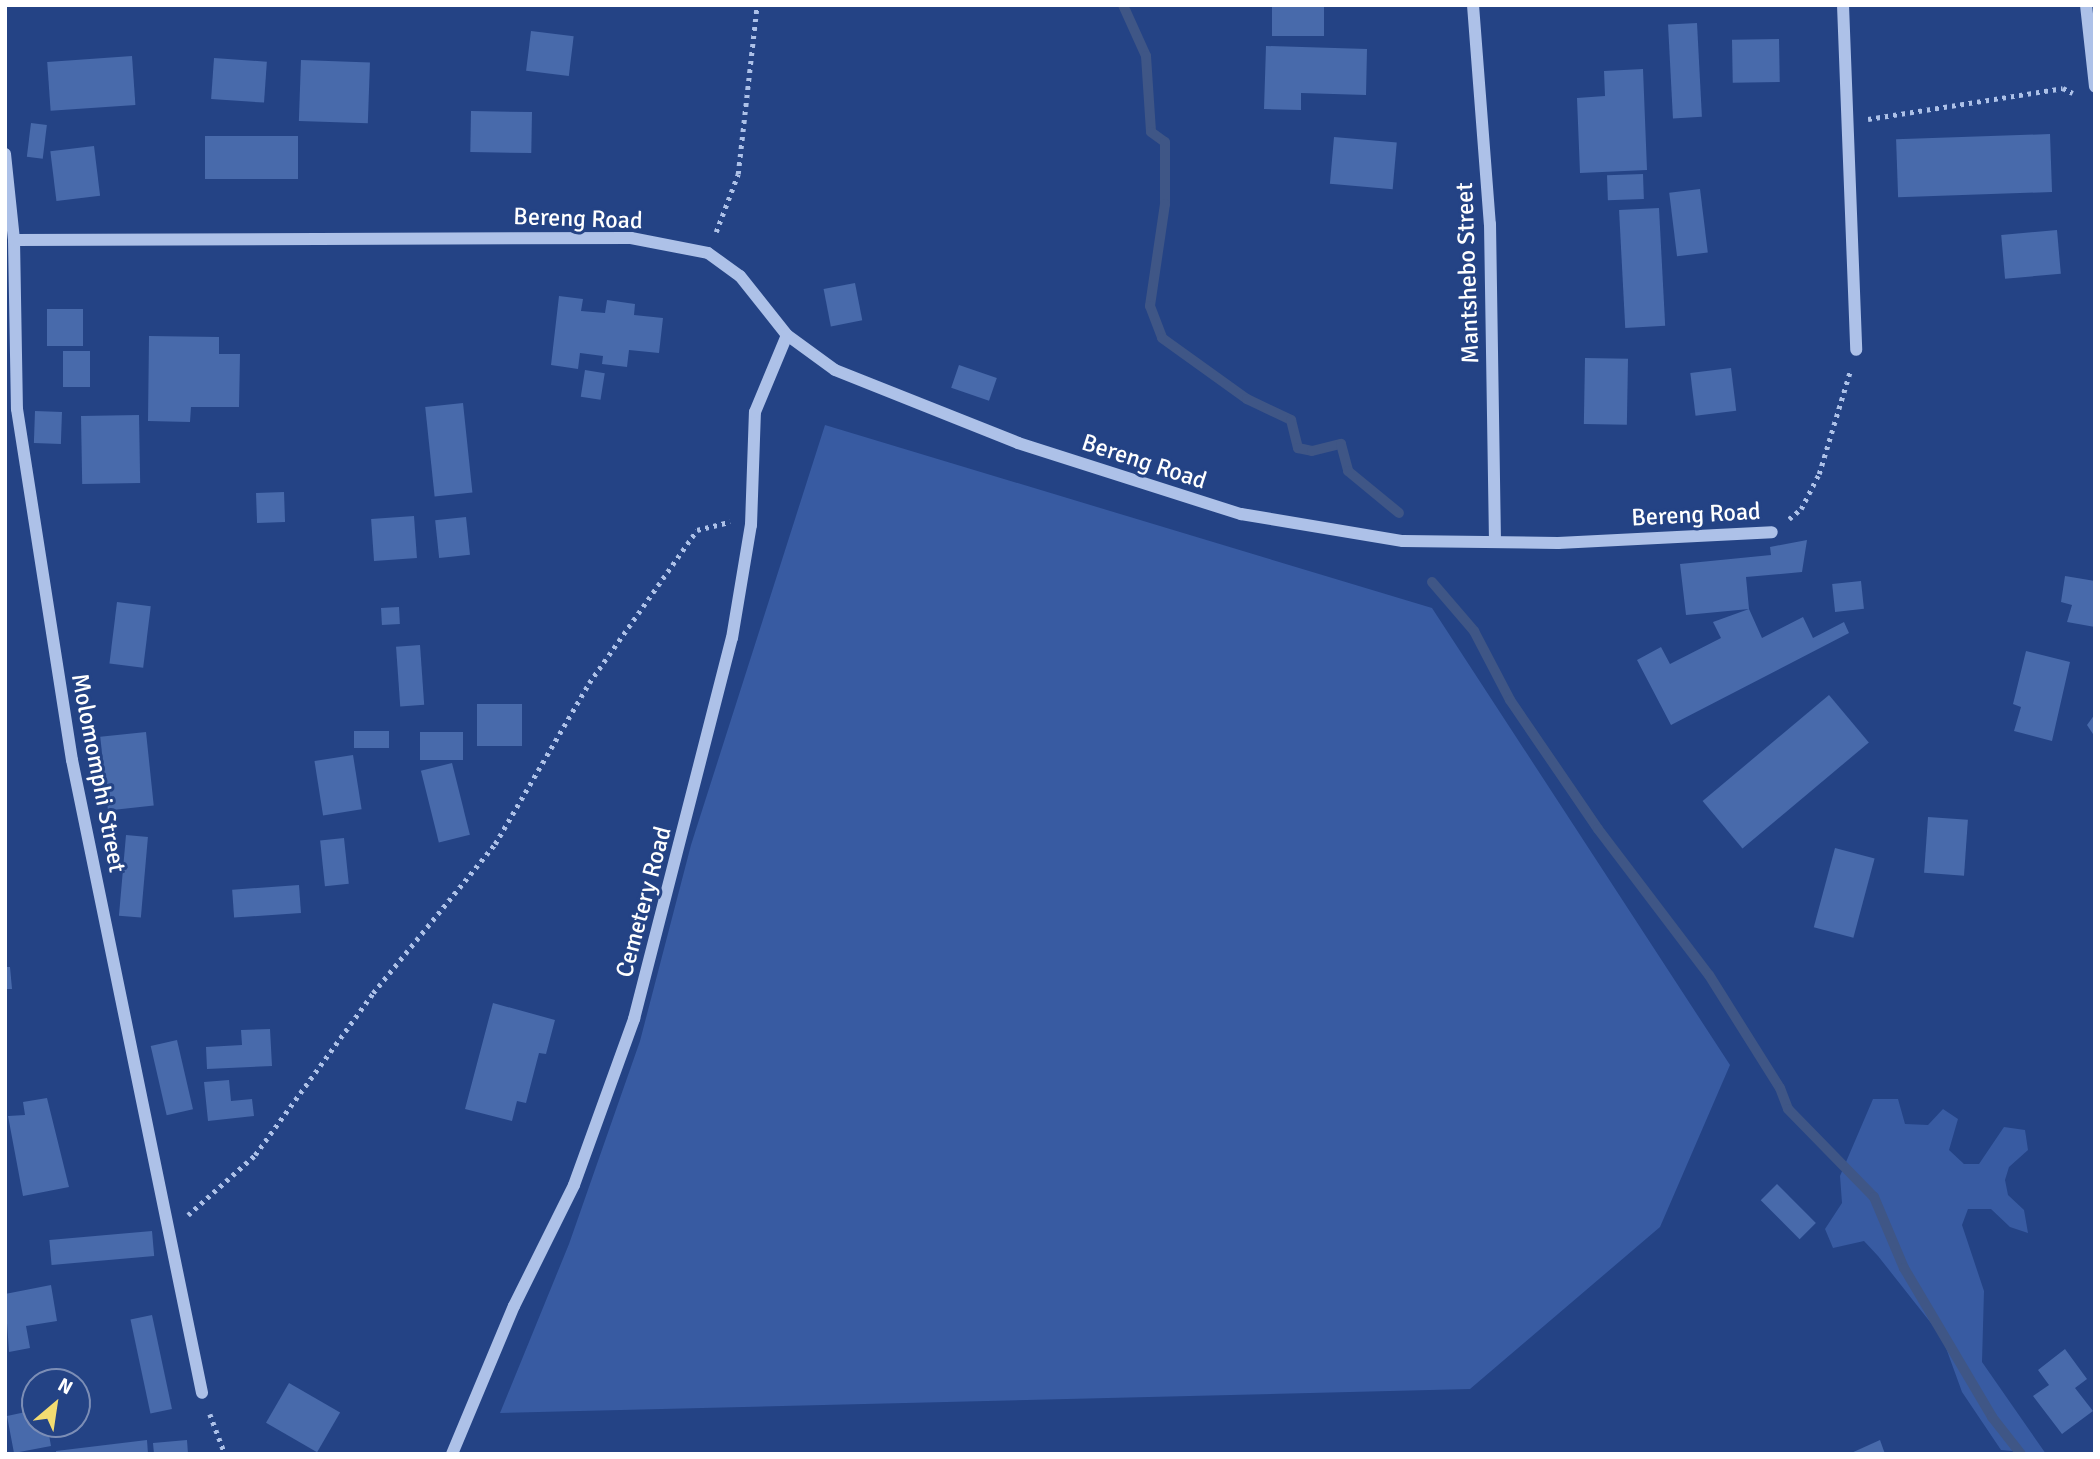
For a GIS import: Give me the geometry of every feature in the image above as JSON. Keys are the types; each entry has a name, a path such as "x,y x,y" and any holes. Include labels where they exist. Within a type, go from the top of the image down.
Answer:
{"street":[{"name":"Mantshebo Street","path":"1473,5 1490,224 1495,539"},
{"path":"1843,5 1856,350"},
{"path":"2086,5 2095,88"},
{"name":"Molomomphi Street","path":"5,154 14,240 21,436 72,760 202,1394"},
{"name":"Bereng Road","path":"14,240 631,238 708,253 740,276 787,335 835,370 1018,443 1151,488 1321,530 1403,541 1495,539 1558,543 1772,532"},
{"name":"Cemetery Road","path":"452,1454 514,1306 574,1185 634,1019 732,638 751,525 755,412 787,335"}],"path":[{"path":"708,253 738,174 757,5"},
{"path":"1847,123 2063,88 2083,99"},
{"name":"Bereng Road","path":"1772,532 1801,509 1819,474 1856,350"},
{"path":"169,1232 255,1155 373,993 495,844 589,683 697,530 723,521 751,525"},
{"path":"202,1394 225,1454"}],"shaded area":[{"path":"825,425 1432,608 1730,1065 1660,1227 1470,1389 500,1413 569,1244 640,1041 691,845"},
{"path":"1873,1099 1898,1099 1905,1124 1928,1125 1943,1109 1958,1119 1949,1150 1964,1164 1979,1164 2004,1127 2025,1130 2028,1150 2009,1167 2005,1180 2008,1195 2024,1210 2028,1233 2010,1227 1991,1209 1968,1209 1962,1225 1984,1291 1982,1362 2046,1454 2001,1450 1962,1392 1942,1337 1878,1256 1864,1241 1833,1248 1825,1229 1842,1203 1840,1176"}],"building":[{"path":"1272,5 1324,5 1324,36 1272,36"},
{"path":"1697,23 1702,117 1673,118 1668,25"},
{"path":"531,31 574,36 569,76 526,71"},
{"path":"1779,39 1780,82 1733,83 1732,40"},
{"path":"1266,46 1367,49 1366,95 1301,93 1301,110 1264,109"},
{"path":"132,56 135,105 51,111 47,62"},
{"path":"214,58 267,62 264,103 211,99"},
{"path":"301,60 370,62 368,123 299,121"},
{"path":"1643,69 1647,170 1580,173 1577,98 1605,96 1604,71"},
{"path":"471,111 532,112 531,153 470,152"},
{"path":"31,123 47,125 43,159 27,157"},
{"path":"2050,134 2052,192 1898,197 1896,139"},
{"path":"205,136 298,136 298,179 205,179"},
{"path":"1334,137 1397,142 1393,189 1330,184"},
{"path":"94,146 100,196 56,201 50,151"},
{"path":"1643,174 1644,199 1608,200 1607,175"},
{"path":"1700,189 1708,253 1677,256 1669,193"},
{"path":"1659,208 1665,326 1625,328 1619,210"},
{"path":"2057,230 2061,274 2005,279 2001,235"},
{"path":"855,283 862,320 831,326 824,289"},
{"path":"559,296 583,299 581,311 605,313 607,300 635,304 634,315 663,318 659,353 629,350 627,367 602,364 603,356 580,353 578,369 551,365"},
{"path":"47,309 83,309 83,346 47,346"},
{"path":"149,336 219,337 219,354 240,354 239,407 191,407 190,422 148,421"},
{"path":"63,351 90,351 90,387 63,387"},
{"path":"1585,358 1628,359 1627,425 1584,424"},
{"path":"959,365 997,378 989,401 951,388"},
{"path":"1731,368 1736,411 1696,416 1690,373"},
{"path":"585,370 605,373 601,400 581,397"},
{"path":"463,403 472,493 435,496 425,407"},
{"path":"35,411 62,412 61,444 34,443"},
{"path":"139,415 140,483 82,484 81,416"},
{"path":"284,492 285,522 257,523 256,493"},
{"path":"414,516 417,558 374,561 371,519"},
{"path":"466,517 470,555 439,558 435,520"},
{"path":"1807,540 1802,572 1746,577 1749,609 1686,615 1680,564 1771,555 1770,547"},
{"path":"2065,576 2095,581 2095,627 2067,622 2072,605 2061,602"},
{"path":"1861,581 1864,609 1835,612 1832,584"},
{"path":"117,602 151,606 143,668 109,664"},
{"path":"399,607 400,624 382,625 381,608"},
{"path":"1749,609 1762,638 1803,617 1813,638 1844,622 1849,633 1671,725 1637,660 1661,647 1670,664 1721,638 1713,622"},
{"path":"420,645 424,705 400,707 396,647"},
{"path":"2026,651 2070,662 2052,741 2014,731 2021,707 2013,704"},
{"path":"1829,695 1869,742 1742,849 1703,801"},
{"path":"477,704 522,704 522,746 477,746"},
{"path":"2095,714 2095,737 2087,725"},
{"path":"354,731 389,731 389,748 354,748"},
{"path":"146,732 154,806 108,810 100,737"},
{"path":"420,732 463,732 463,760 420,760"},
{"path":"353,755 362,809 323,815 314,761"},
{"path":"452,763 470,835 439,843 421,771"},
{"path":"1928,817 1968,820 1964,876 1924,873"},
{"path":"126,835 148,837 141,918 119,916"},
{"path":"344,838 349,884 325,886 320,841"},
{"path":"1835,848 1875,859 1853,938 1814,927"},
{"path":"299,885 301,913 234,918 232,890"},
{"path":"5,967 10,967 12,989 5,989"},
{"path":"493,1003 555,1020 546,1054 539,1053 526,1103 517,1101 512,1121 465,1109"},
{"path":"270,1029 272,1066 207,1069 206,1047 242,1045 241,1030"},
{"path":"177,1040 193,1109 167,1115 151,1046"},
{"path":"229,1080 231,1101 252,1099 254,1116 208,1121 204,1082"},
{"path":"47,1098 69,1187 23,1196 8,1116 25,1115 23,1102"},
{"path":"1777,1184 1816,1223 1800,1239 1761,1200"},
{"path":"152,1231 154,1256 52,1265 49,1240"},
{"path":"51,1285 57,1321 26,1326 30,1348 9,1352 5,1294"},
{"path":"152,1315 172,1409 150,1413 130,1320"},
{"path":"2065,1349 2087,1379 2075,1388 2093,1411 2062,1434 2033,1396 2049,1385 2038,1370"},
{"path":"289,1383 340,1412 317,1452 266,1423"},
{"path":"21,1413 21,1438 50,1438 51,1446 14,1453 7,1416"},
{"path":"147,1440 148,1454 56,1454 56,1451"},
{"path":"187,1440 188,1454 154,1454 153,1443"},
{"path":"1880,1440 1885,1454 1849,1454"}],"waterway":[{"path":"1123,5 1146,56 1151,132 1165,142 1165,204 1150,306 1162,338 1247,399 1291,420 1298,448 1312,451 1341,444 1348,471 1399,513"},
{"path":"1432,582 1474,631 1510,700 1598,829 1709,975 1780,1088 1788,1109 1874,1197 1904,1268 1992,1417 2021,1454"}]}
